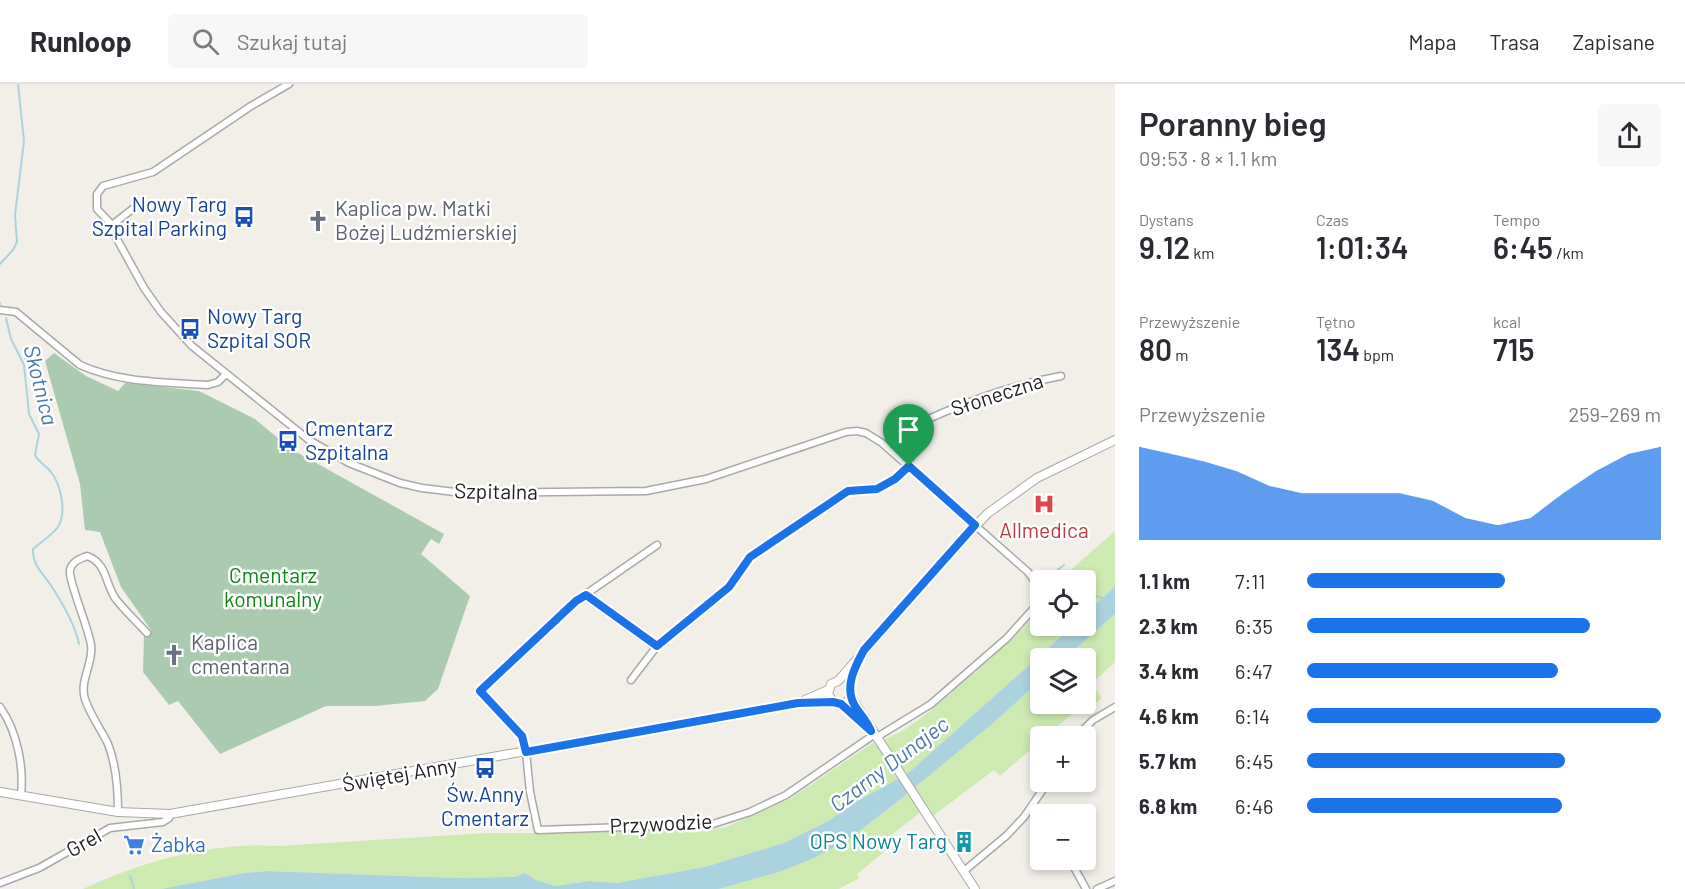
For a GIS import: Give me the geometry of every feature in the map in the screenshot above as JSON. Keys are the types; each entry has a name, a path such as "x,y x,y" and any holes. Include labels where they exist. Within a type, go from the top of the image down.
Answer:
{"street":[{"name":"Szpitalna","path":"289,84 251,106 153,172 103,186 97,194 98,209 112,225 114,236 144,288 161,312 192,346 303,436 334,456 383,477 435,490 477,493 646,491 676,487 852,430 872,436 909,466 1030,575"},
{"path":"112,225 135,207"},
{"path":"0,310 15,312 81,365 92,371 120,378 208,385 218,382 226,374"},
{"name":"Słoneczna","path":"909,466 909,453 902,431 948,410 1017,385 1060,375"},
{"path":"838,681 975,525 1008,497 1031,482 1062,464 1115,440"},
{"path":"631,680 657,646 729,587 750,557 848,491 877,489 895,479 909,466"},
{"path":"526,752 522,736 480,691 576,601 657,545"},
{"path":"118,812 118,789 109,747 84,697 85,678 92,648 82,609 71,582 70,570 75,561 87,556 94,558 103,568 114,597 147,633"},
{"path":"586,595 657,646"},
{"path":"875,735 931,704 1007,638 1030,613"},
{"path":"837,703 847,702 850,697 854,671 864,650"},
{"path":"850,686 845,682 832,683 828,690 829,696 875,735"},
{"name":"Świętej Anny","path":"798,703 828,690"},
{"path":"850,697 975,889"},
{"name":"Świętej Anny","path":"0,792 118,812 170,814 798,703 837,703"},
{"path":"0,707 15,737 22,780 21,795"},
{"path":"1087,726 1115,707"},
{"name":"Przywodzie","path":"526,752 530,792 538,830 713,824 750,812 786,795 875,735"},
{"path":"964,871 1006,836 1030,809"},
{"name":"Grel","path":"0,883 39,868 110,828 158,823 169,818 170,814"},
{"path":"1076,870 1086,889"},
{"path":"1097,889 1115,881"}],"green space":[{"name":"Cmentarz komunalny","path":"54,353 86,376 118,391 125,383 199,391 255,419 291,449 444,534 439,544 431,539 421,554 470,596 438,689 425,701 375,706 326,706 220,754 178,701 169,705 143,672 144,636 151,630 121,587 100,532 85,530 80,484 45,361"},
{"path":"1115,531 1115,586 1096,604 1096,570 1070,570"},
{"path":"1115,614 1115,662 1096,679 1096,648 1076,648 1090,636 1096,636 1096,631"},
{"path":"1030,621 1030,636 1062,636 1048,648 1030,648 1030,664 907,774 850,805 830,820 784,843 705,867 616,883 589,881 555,886 536,880 525,873 515,877 458,878 267,871 244,873 161,889 83,889 153,862 203,850 228,847 487,833 690,827 690,833 726,827 791,798 874,742 908,727 930,711"},
{"path":"1030,690 1030,714 1072,714 1058,726 1030,726 1030,750 1000,776 994,770 933,816 927,807 889,837 891,839 889,848 857,874 859,878 839,889 719,889 779,872 845,842 991,725"},
{"path":"1096,690 1102,698 1096,703"}],"water":[{"path":"1115,586 1115,614 1096,631 1096,604"},
{"path":"1062,636 1090,636 1076,648 1048,648"},
{"path":"1030,664 1030,690 991,725 845,842 779,872 719,889 161,889 244,873 267,871 458,878 515,877 525,873 536,880 555,886 589,881 616,883 705,867 784,843 830,820 850,805 907,774"}],"waterway":[{"name":"Skotnica","path":"0,264 17,242 15,215 24,141 18,84"},
{"name":"Skotnica","path":"6,318 11,339 24,365 29,414 39,434 35,455 55,477 62,499 61,521 50,536 33,549 34,560 68,614 79,644"},
{"path":"1057,570 1064,565"},
{"path":"1096,596 1103,598"},
{"name":"Skotnica","path":"130,876 134,889"}],"place":[{"name":"Nowy Targ Szpital Parking","path":"244,217"},
{"name":"Kaplica pw. Matki Bożej Ludźmierskiej","path":"318,221"},
{"name":"Nowy Targ Szpital SOR","path":"190,329"},
{"name":"Cmentarz Szpitalna","path":"288,441"},
{"name":"Allmedica","path":"1044,504"},
{"name":"Kaplica cmentarna","path":"174,655"},
{"name":"Św.Anny Cmentarz","path":"485,768"},
{"name":"OPS Nowy Targ","path":"964,842"},
{"name":"Żabka","path":"134,845"}],"route":[{"path":"909,466 975,525 864,650 857,662 851,677 850,697 869,724 871,731 841,704 833,702 798,703 526,752 522,736 480,691 576,601 586,595 657,646 729,587 750,557 848,491 877,489 895,479 909,466"}],"water label":[{"name":"Czarny Dunajec","path":"889,764"}]}
